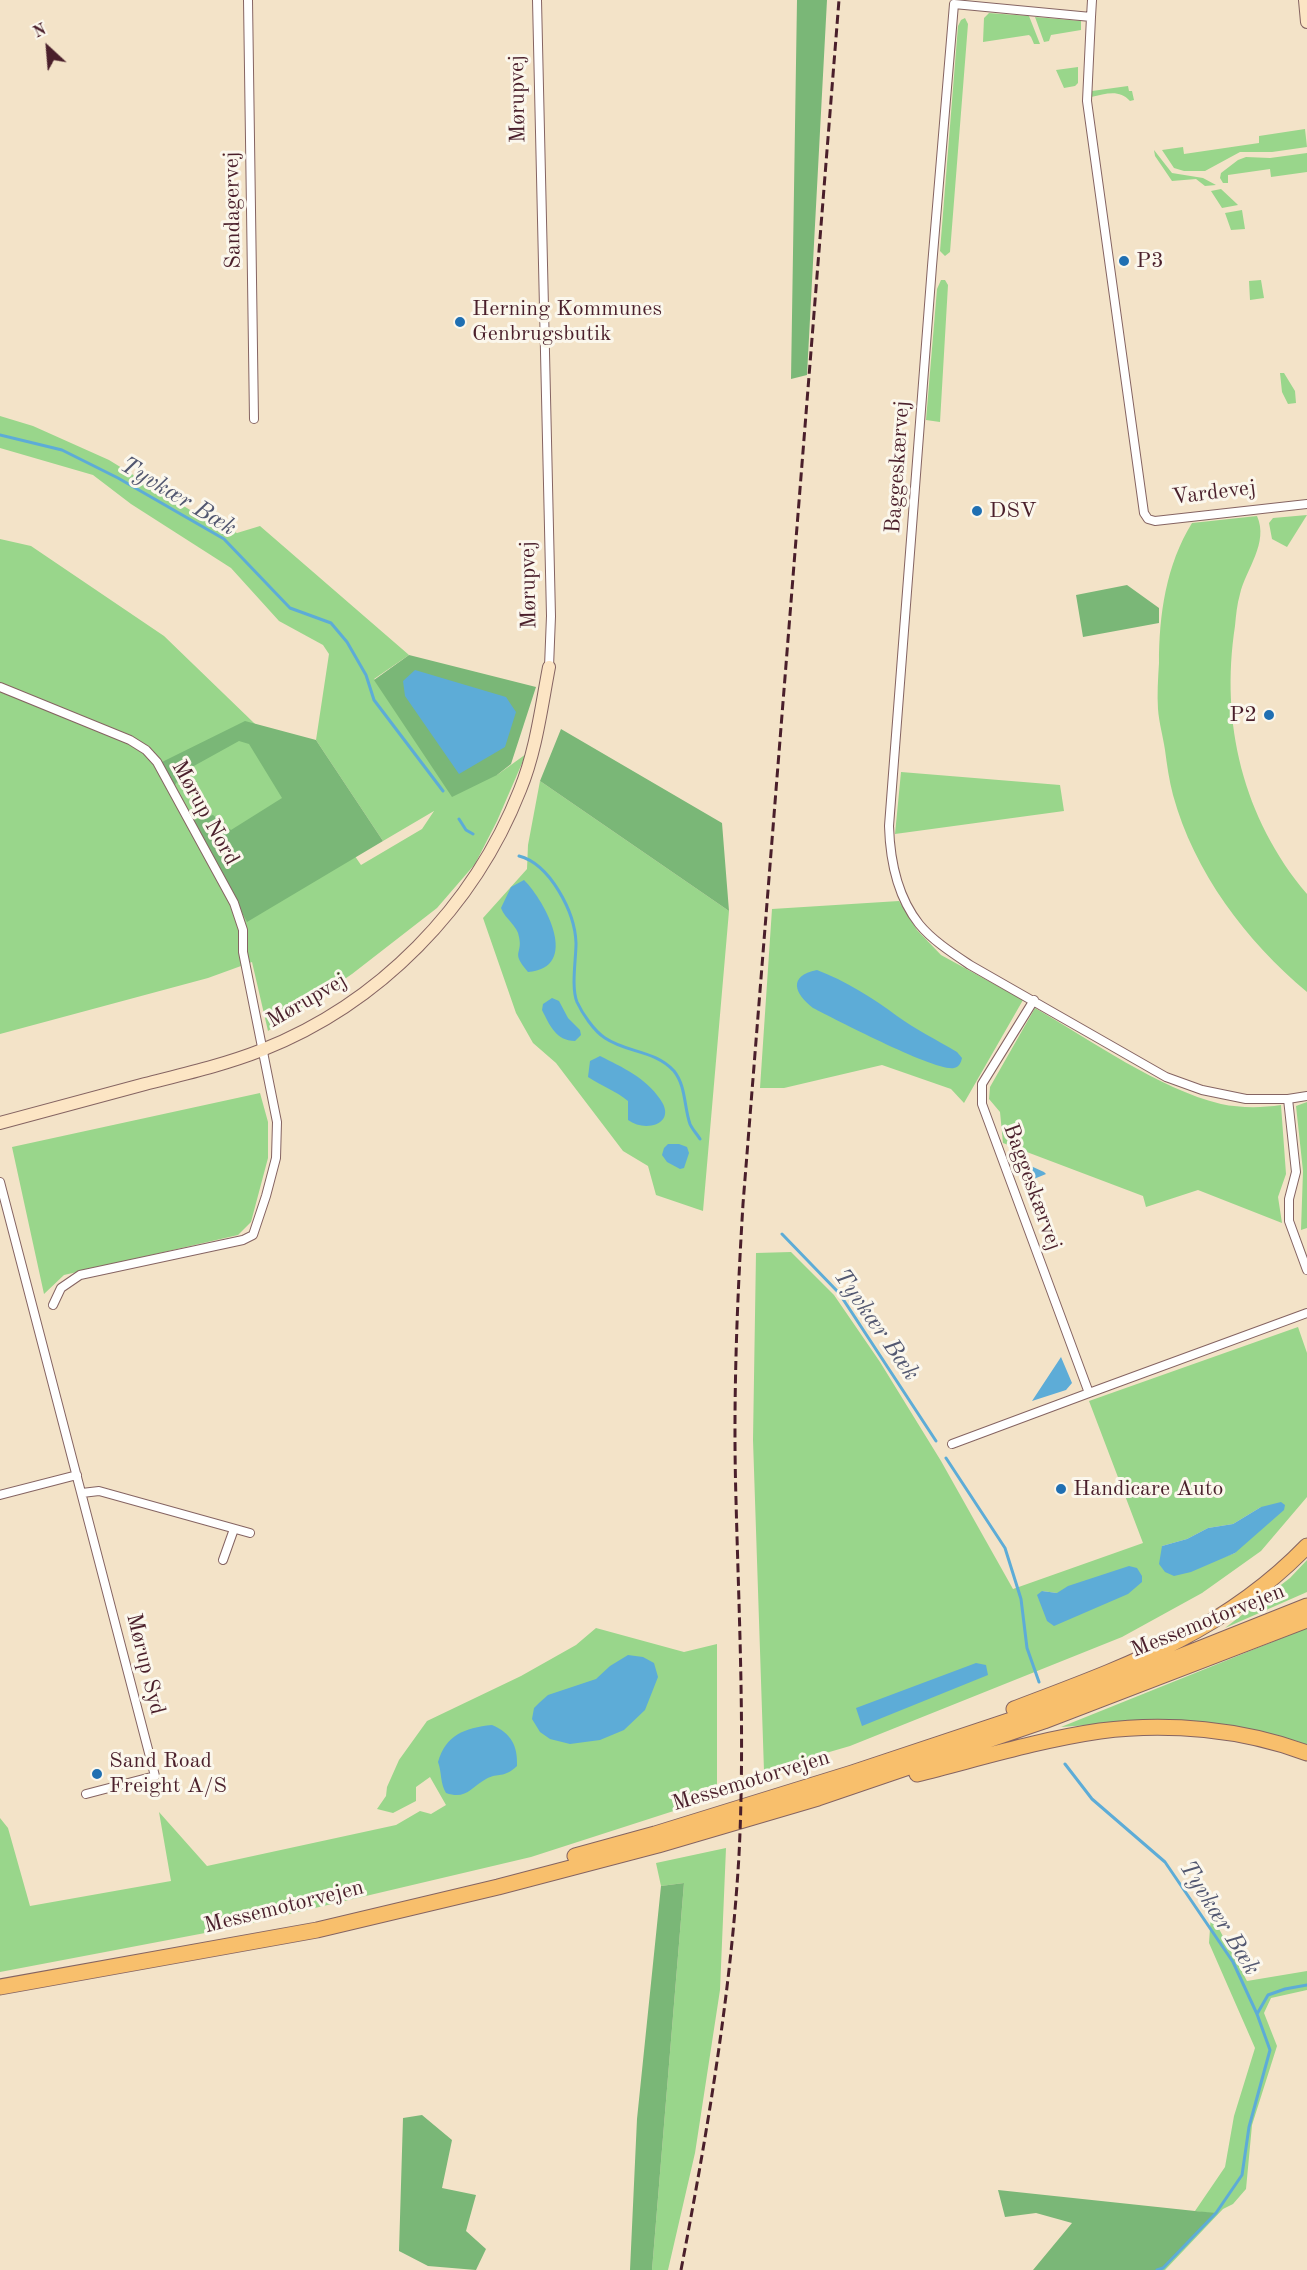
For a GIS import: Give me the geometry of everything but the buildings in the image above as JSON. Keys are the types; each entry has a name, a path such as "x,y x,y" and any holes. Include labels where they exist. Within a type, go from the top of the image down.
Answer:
{"highway":[{"path":"852,1773 1128,1665 1170,1646 1212,1623 1246,1600 1285,1570 1307,1546"},
{"name":"Messemotorvejen","path":"194,1952 493,1879 655,1834 852,1773 1071,1700 1307,1606"},
{"name":"Messemotorvejen","path":"0,1987 317,1930 498,1887 658,1845 818,1798 1055,1717 1307,1620"},
{"path":"818,1798 1100,1731 1190,1728 1238,1735 1307,1753"}],"street":[{"name":"Sandagervej","path":"248,0 254,419"},
{"name":"Mørupvej","path":"0,1123 263,1050 314,1025 372,987 406,958 446,916 480,869 502,831 520,790 536,741 549,667 551,628 537,0"},
{"path":"1091,17 1092,0"},
{"path":"1305,0 1307,22"},
{"name":"Baggeskærvej","path":"1091,17 954,4 889,826 890,855 901,894 919,924 943,946 970,965 1166,1077 1202,1090 1246,1099 1288,1099 1307,1096"},
{"name":"Vardevej","path":"1091,17 1086,87 1090,132 1142,508 1151,521 1307,504"},
{"name":"Mørup Nord","path":"0,687 130,740 146,750 157,762 234,903 243,930 243,952 263,1050"},
{"name":"Baggeskærvej","path":"1034,1000 982,1084 982,1104 1089,1393"},
{"name":"Mørupvej","path":"53,1305 61,1288 80,1275 243,1240 253,1234 276,1158 277,1122 263,1050"},
{"path":"1288,1099 1296,1172 1289,1199 1289,1221 1307,1270"},
{"name":"Mørup Syd","path":"0,1182 155,1776 86,1794"},
{"path":"952,1443 1307,1313"},
{"path":"0,1495 77,1475"},
{"path":"82,1493 99,1491 250,1533"},
{"path":"223,1560 234,1529"}],"green space":[{"path":"797,0 827,0 807,375 791,379"},
{"path":"989,13 1029,16 1040,44 1034,44 1029,35 983,42 984,18"},
{"path":"1035,17 1081,21 1081,30 1051,35 1049,41 1044,42"},
{"path":"965,18 968,24 950,252 945,256 940,251 958,26"},
{"path":"1078,67 1078,83 1075,86 1064,88 1056,70"},
{"path":"1128,86 1134,100 1130,101 1117,94 1091,97 1092,91"},
{"path":"1305,129 1307,147 1272,152 1240,152 1205,171 1184,171 1174,168 1162,150 1183,147 1184,154 1259,143 1259,136"},
{"path":"1154,150 1172,173 1203,178 1216,185 1205,186 1196,179 1172,181 1155,156"},
{"path":"1307,153 1307,172 1271,177 1270,169 1228,175 1228,183 1223,183 1220,178 1221,173 1246,157 1270,158"},
{"path":"1221,189 1238,205 1222,208 1211,191"},
{"path":"1242,210 1245,229 1231,230 1225,213"},
{"path":"941,280 945,280 948,285 940,422 926,420 937,289"},
{"path":"1261,280 1264,298 1250,300 1249,281"},
{"path":"1280,373 1284,373 1295,391 1296,403 1288,404 1282,392"},
{"path":"0,416 33,426 109,460 208,521 237,533 260,526 409,655 374,679 497,775 526,754 497,821 475,864 437,908 352,974 268,1031 252,962 208,978 0,1034 0,539 31,546 164,636 283,751 361,865 422,829 434,811 383,841 316,740 329,654 323,645 279,621 231,568 131,504 93,475 0,448"},
{"path":"1307,515 1287,547 1272,539 1269,523 1273,518"},
{"path":"1257,516 1260,536 1238,602 1231,662 1234,733 1241,768 1252,801 1285,865 1307,894 1307,992 1263,951 1243,928 1209,878 1194,851 1173,795 1159,714 1160,627 1170,573 1183,539 1192,523"},
{"path":"1127,585 1159,608 1159,623 1083,637 1076,595"},
{"path":"409,655 536,687 511,764 497,775 452,797 374,680"},
{"path":"245,721 316,740 383,841 247,922 193,820 213,815 231,830 282,798 249,744 239,741 183,772 175,785 162,762"},
{"path":"561,729 722,823 729,911 540,781"},
{"path":"901,772 1060,785 1064,811 895,834"},
{"path":"540,781 729,911 703,1211 656,1195 648,1166 623,1151 556,1063 533,1043 516,1013 483,918 527,869 528,845"},
{"path":"899,901 917,930 941,955 1023,1000 964,1103 951,1089 882,1065 784,1088 760,1088 772,909"},
{"path":"1035,1008 1150,1075 1198,1097 1236,1106 1281,1105 1286,1174 1278,1197 1282,1223 1198,1190 1146,1207 1143,1196 1003,1143 1000,1112 989,1099 990,1087"},
{"path":"260,1093 268,1122 268,1158 251,1222 238,1235 64,1275 44,1294 12,1147"},
{"path":"1307,1102 1307,1228 1301,1230 1303,1171 1296,1106"},
{"path":"791,1252 834,1295 880,1362 941,1461 1013,1589 1143,1543 1089,1401 1298,1327 1307,1353 1307,1497 1261,1551 1202,1593 1122,1637 850,1746 764,1771 753,1440 756,1253","holes":["1261,1507 1235,1553 1216,1560 1162,1546 1187,1539 1208,1528 1233,1524","1042,1591 1057,1593 1087,1610 1054,1625"]},
{"path":"1307,1560 1307,1592 1225,1628 1290,1578"},
{"path":"596,1628 684,1652 717,1644 717,1797 531,1857 226,1929 0,1972 0,1818 8,1828 30,1906 171,1881 159,1812 207,1866 396,1825 420,1811 431,1814 446,1805 430,1777 416,1787 416,1801 393,1813 377,1809 386,1796 387,1787 399,1760 427,1721 521,1676 576,1645"},
{"path":"1307,1628 1307,1746 1297,1741 1190,1722 1131,1722 1061,1727"},
{"path":"726,1848 720,1990 695,2153 668,2270 652,2270 684,1883 661,1886 656,1863"},
{"path":"684,1883 652,2270 630,2270 637,2119 661,1886"},
{"path":"1211,1914 1247,1981 1307,1971 1307,1990 1271,1998 1264,2013 1277,2046 1252,2125 1246,2189 1233,2204 1223,2209 1165,2270 1157,2270 1163,2268 1215,2214 1195,2211 1225,2167 1234,2116 1255,2048 1209,1943"},
{"path":"422,2115 452,2140 442,2188 476,2195 466,2231 486,2249 476,2270 428,2266 399,2251 403,2118"},
{"path":"998,2190 1216,2213 1163,2268 1157,2270 1033,2270 1072,2223 1036,2213 1005,2217"}],"water":[{"path":"415,670 506,697 516,712 505,747 459,774 405,696 403,681"},
{"path":"524,880 533,890 549,918 556,947 553,959 544,968 528,972 518,956 520,943 518,933 501,908 511,887"},
{"path":"817,970 859,990 957,1052 962,1058 960,1064 954,1068 927,1062 813,1008 802,997 797,986 801,976"},
{"path":"552,998 559,1001 568,1018 580,1030 581,1035 575,1041 558,1035 547,1021 542,1010 543,1004"},
{"path":"600,1056 617,1064 648,1085 660,1099 664,1108 665,1115 662,1120 657,1124 643,1126 628,1120 628,1101 588,1077 590,1061"},
{"path":"668,1144 687,1147 689,1153 684,1168 680,1169 667,1162 662,1155"},
{"path":"1022,1162 1046,1174 1029,1181 1020,1164"},
{"path":"1061,1357 1072,1383 1066,1390 1032,1401"},
{"path":"1281,1502 1285,1505 1284,1510 1235,1553 1191,1572 1174,1576 1165,1572 1159,1564 1162,1546 1187,1539 1208,1528 1233,1524 1261,1507"},
{"path":"1129,1566 1137,1568 1142,1576 1142,1582 1128,1594 1054,1626 1047,1621 1037,1595 1042,1591 1057,1593 1068,1586"},
{"path":"628,1655 643,1657 654,1663 658,1677 645,1710 624,1730 600,1740 570,1744 550,1739 540,1732 532,1719 534,1708 548,1695 596,1679 610,1666"},
{"path":"976,1663 986,1665 988,1675 862,1726 856,1708"},
{"path":"492,1725 509,1736 515,1746 517,1766 508,1773 486,1779 463,1794 446,1793 438,1762 446,1745 451,1739 465,1731"}],"waterway":[{"name":"Tyvkær Bæk","path":"0,435 62,450 118,478 224,539 290,608 331,623 347,642 366,675 374,700 443,791"},
{"name":"Tyvkær Bæk","path":"459,819 466,830 473,834"},
{"name":"Tyvkær Bæk","path":"519,856 541,869 559,891 566,904 575,931 575,996 585,1016 605,1038 622,1047 650,1055 674,1071 683,1090 690,1124 700,1139"},
{"name":"Tyvkær Bæk","path":"782,1234 839,1293 936,1441"},
{"name":"Tyvkær Bæk","path":"946,1458 1005,1548 1021,1599 1027,1648 1039,1682"},
{"name":"Tyvkær Bæk","path":"1065,1764 1092,1799 1165,1862 1233,1962 1257,2014 1270,2050 1249,2127 1242,2175 1216,2213 1163,2268 1157,2270"},
{"path":"1257,2014 1268,1995 1307,1985"}],"railway":[{"path":"681,2270 717,2063 730,1959 739,1855 741,1721 735,1426 741,1241 839,0"}],"place":[{"name":"P3","path":"1124,261"},
{"name":"Herning Kommunes Genbrugsbutik","path":"460,322"},
{"name":"DSV","path":"977,511"},
{"name":"P2","path":"1269,715"},
{"name":"Handicare Auto","path":"1061,1489"},
{"name":"Sand Road Freight A/S","path":"97,1774"}]}
